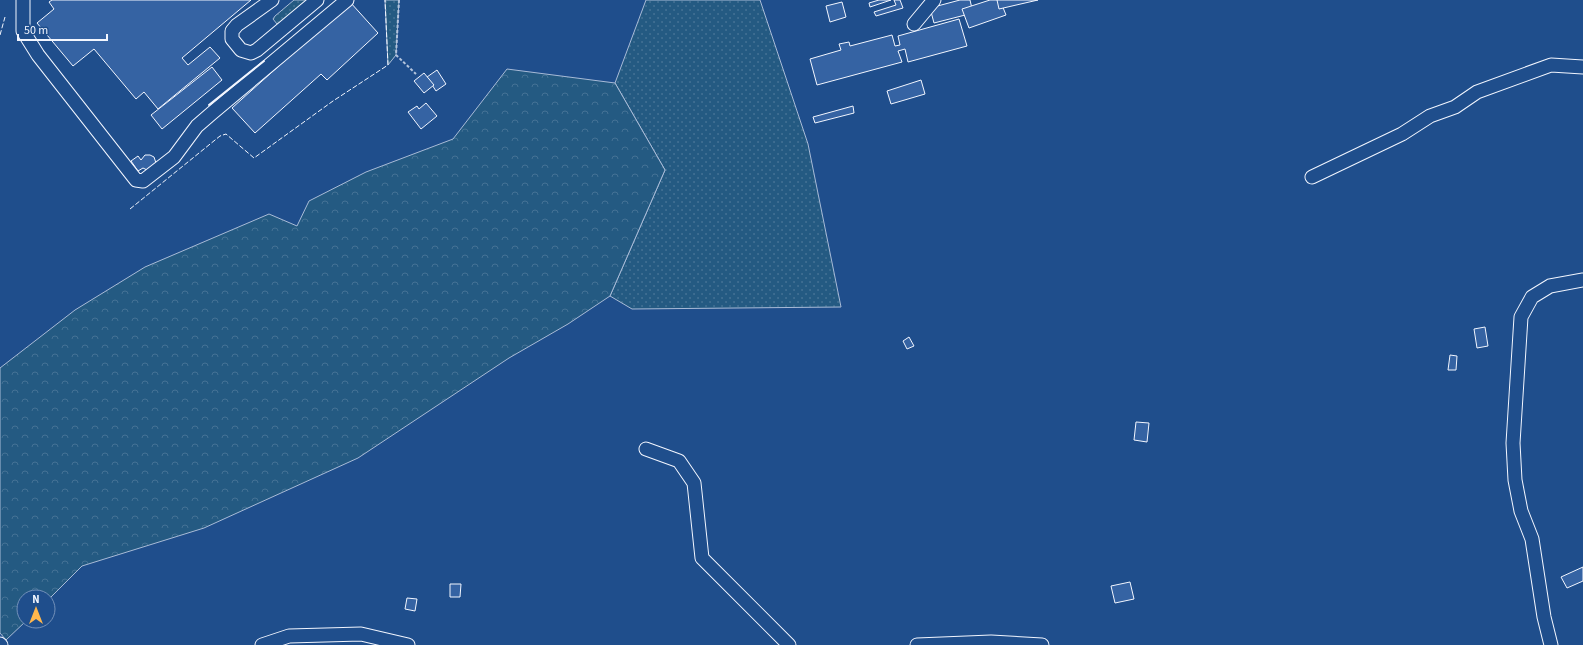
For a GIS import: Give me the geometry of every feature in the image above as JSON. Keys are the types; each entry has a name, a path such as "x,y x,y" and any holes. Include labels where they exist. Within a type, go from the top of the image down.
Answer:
{"street":[{"path":"23,0 22,7 24,31 38,55 136,180 143,181 174,156 197,126 347,0"},
{"path":"272,0 237,25 232,31 232,39 240,50 251,53 257,50 317,0"},
{"path":"914,24 934,0"},
{"path":"1312,177 1402,134 1430,116 1455,107 1477,92 1551,65 1583,67"},
{"path":"1551,645 1544,617 1532,540 1521,511 1514,480 1512,442 1521,317 1532,297 1550,286 1583,280"},
{"path":"646,449 678,461 694,483 702,558 789,645"},
{"path":"262,645 289,636 361,634 408,645"},
{"path":"917,645 991,642 1042,645"}],"path":[{"path":"399,0 396,55 416,74"}],"green space":[{"path":"294,0 310,0 277,24 273,19 275,16"},
{"path":"385,0 399,0 396,55 388,65"},
{"path":"646,0 760,0 808,144 841,307 632,309 610,296 665,170 615,83"},
{"path":"507,69 615,83 665,170 610,296 568,324 509,358 358,458 204,528 82,566 56,592 56,589 16,589 16,629 18,629 6,640 0,633 0,368 75,310 145,267 269,214 297,226 309,201 366,172 453,139"}],"building":[{"path":"52,0 251,0 182,58 188,65 210,47 220,58 158,109 144,92 136,99 94,49 73,66 37,23 54,9 49,2"},
{"path":"879,0 891,0 870,7 869,3"},
{"path":"894,0 900,0 903,8 876,16 874,12 896,5"},
{"path":"960,0 970,0 973,13 934,23 930,8"},
{"path":"990,0 1000,0 1006,15 969,28 962,9"},
{"path":"997,0 1038,0 999,9"},
{"path":"350,2 378,33 327,80 321,74 255,133 232,108"},
{"path":"842,2 846,17 830,22 826,6"},
{"path":"959,19 967,46 908,62 905,49 898,51 902,62 817,85 810,59 841,50 839,44 849,42 850,46 892,35 895,46 900,45 898,36"},
{"path":"212,67 222,80 162,129 151,115"},
{"path":"437,70 446,84 436,91 427,77"},
{"path":"424,73 434,85 424,93 414,81"},
{"path":"921,80 925,94 891,104 887,91"},
{"path":"426,103 437,116 421,129 408,112 417,106 419,109"},
{"path":"853,106 854,113 815,123 813,117"},
{"path":"145,155 154,157 156,163 147,170 143,168 138,171 131,161 138,156 141,160"},
{"path":"1485,327 1488,346 1477,348 1474,329"},
{"path":"909,337 914,346 907,349 903,341"},
{"path":"1450,355 1457,356 1456,370 1448,370"},
{"path":"1136,422 1149,423 1147,442 1134,440"},
{"path":"1583,567 1583,581 1567,588 1561,577"},
{"path":"1130,582 1134,599 1115,603 1111,586"},
{"path":"450,584 461,584 460,597 450,597"},
{"path":"407,598 417,599 415,611 405,609"}],"fence":[{"path":"130,209 220,136 226,134 254,158 333,101 388,65 385,0"},
{"path":"0,35 5,17"}],"wall":[{"path":"209,105 264,61"}]}
